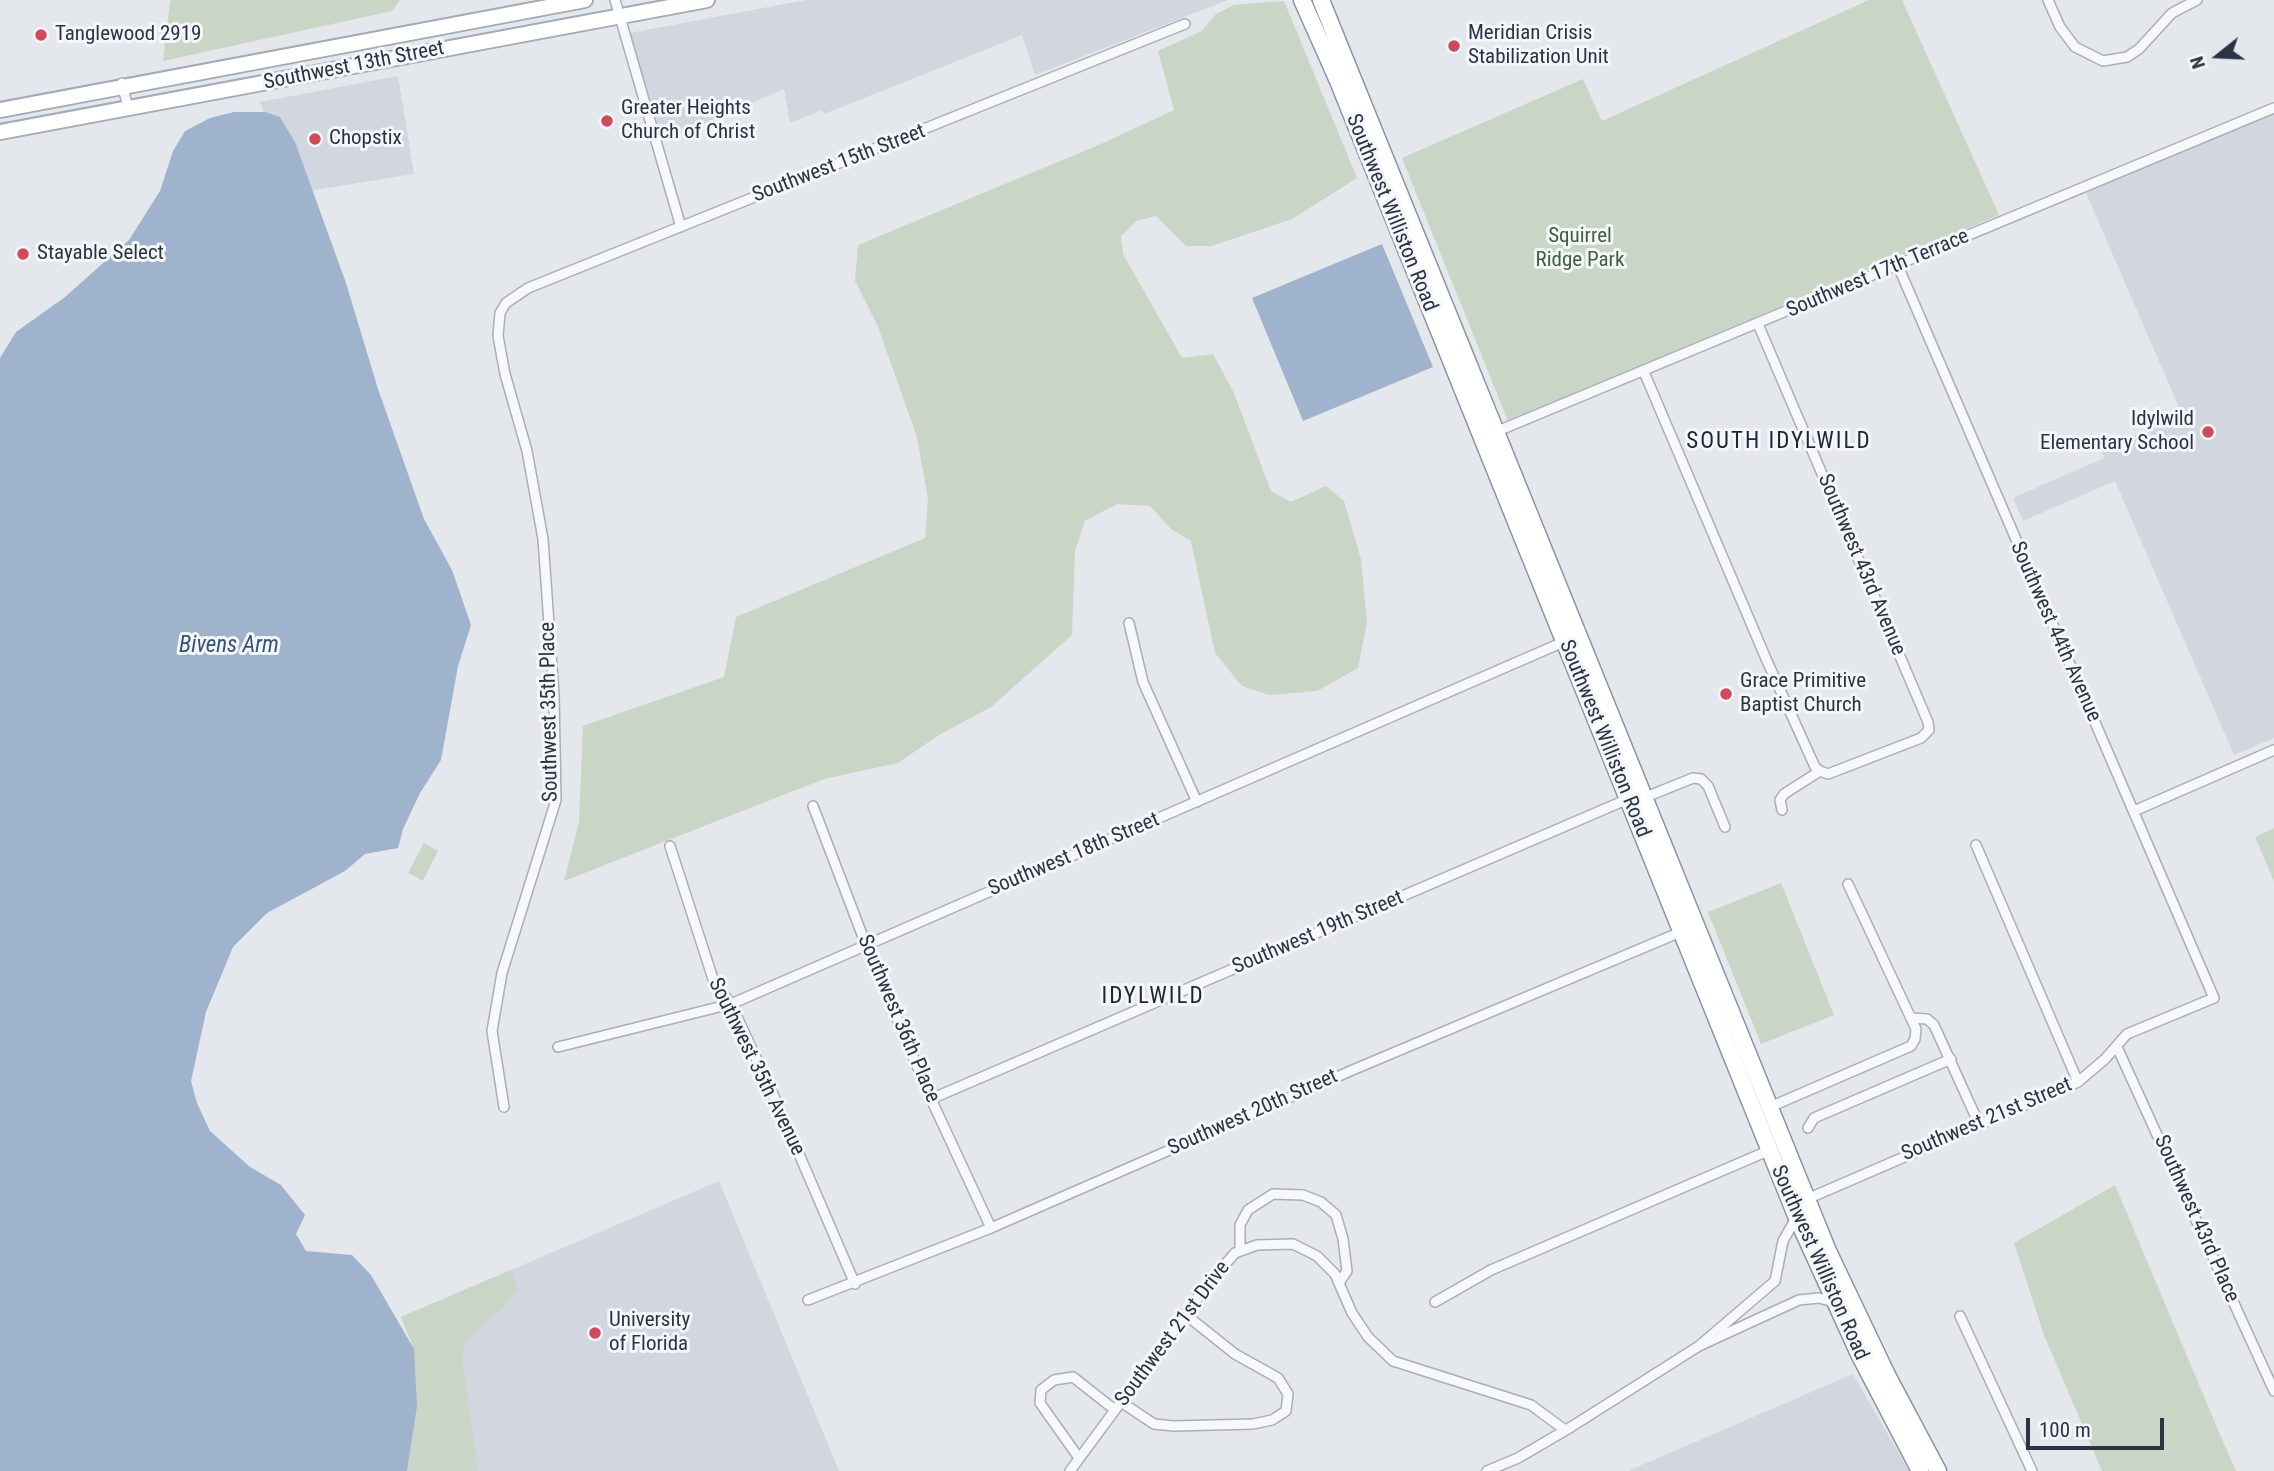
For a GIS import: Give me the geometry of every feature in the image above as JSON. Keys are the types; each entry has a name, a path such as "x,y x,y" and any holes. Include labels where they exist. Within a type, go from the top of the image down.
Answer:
{"highway":[{"name":"Southwest Williston Road","path":"1302,0 1385,176 1498,431 1770,1107 1862,1325 1938,1471"},
{"name":"Southwest Williston Road","path":"1321,0 1482,438 1797,1218 1834,1302 1920,1471"}],"main road":[{"name":"Southwest 13th Street","path":"0,110 585,0"},
{"name":"Southwest 13th Street","path":"0,132 707,0"}],"street":[{"path":"615,0 681,228"},
{"path":"2048,0 2068,39 2083,54 2103,61 2127,57 2139,49 2180,3 2197,0"},
{"name":"Southwest 15th Street","path":"500,313 506,303 528,288 1185,24"},
{"path":"122,85 128,108"},
{"name":"Southwest 17th Terrace","path":"1482,438 2274,108"},
{"name":"Southwest 44th Avenue","path":"1898,266 2214,998"},
{"name":"Southwest 35th Place","path":"500,313 500,349 527,451 543,538 554,695 556,800 502,973 492,1031 504,1107"},
{"name":"Southwest 43rd Avenue","path":"1758,324 1929,730 1921,738 1876,757 1828,774 1820,771"},
{"path":"1644,372 1752,627 1815,767 1820,771 1784,794 1780,800 1782,810"},
{"path":"1129,623 1145,689 1196,802"},
{"name":"Southwest 18th Street","path":"558,1048 731,1004 1580,635"},
{"path":"2134,811 2274,750"},
{"path":"1646,797 1693,778 1700,779 1707,786 1725,827"},
{"name":"Southwest 19th Street","path":"931,1099 1628,799"},
{"name":"Southwest 36th Place","path":"813,806 866,945 931,1099 991,1227"},
{"path":"1976,845 2078,1082"},
{"name":"Southwest 35th Avenue","path":"670,846 714,982 731,1004 855,1284"},
{"path":"1770,1107 1911,1046 1915,1039 1916,1029 1848,884"},
{"name":"Southwest 20th Street","path":"808,1300 855,1284 991,1227 1355,1069 1698,925"},
{"name":"Southwest 21st Street","path":"1808,1199 2078,1082 2117,1047 2127,1034 2214,998"},
{"path":"1911,1018 1927,1018 1934,1025 1979,1124"},
{"name":"Southwest 43rd Place","path":"2117,1047 2274,1391"},
{"path":"1808,1128 1814,1118 1951,1059"},
{"path":"1435,1302 1491,1270 1770,1150"},
{"path":"1240,1251 1240,1225 1254,1205 1273,1194 1303,1195 1321,1202 1336,1215 1343,1238 1347,1270 1339,1283"},
{"path":"1699,1346 1775,1281 1783,1241 1808,1199"},
{"name":"Southwest 21st Drive","path":"1070,1471 1208,1284 1240,1251 1257,1245 1293,1244 1317,1256 1335,1274 1352,1313 1368,1337 1393,1361 1437,1377 1496,1391 1531,1405 1565,1430"},
{"path":"1487,1471 1518,1458 1699,1346 1800,1300 1819,1298 1834,1302"},
{"path":"1079,1458 1040,1403 1041,1390 1054,1380 1073,1377 1118,1406 1154,1424 1253,1424 1272,1420 1286,1411 1288,1394 1279,1378 1235,1354 1186,1315"},
{"path":"1959,1315 2032,1471"}],"shaded area":[{"path":"806,0 1228,0 1035,75 1022,35 824,114 822,110 790,123 784,89 657,143 630,33"},
{"path":"398,76 414,174 296,193 260,102"},
{"name":"Idylwild Elementary School","path":"2274,114 2274,738 2234,755 2115,481 2023,521 2013,498 2104,458 2101,450 2182,414 2086,193"},
{"name":"University of Florida","path":"719,1181 839,1471 407,1471 414,1349 401,1317"},
{"path":"1853,1374 1909,1471 1628,1471"}],"green space":[{"path":"170,0 400,0 392,11 163,61"},
{"name":"Squirrel Ridge Park","path":"1869,0 1902,0 1999,215 1508,421 1402,158 1583,79 1602,121"},
{"path":"1284,1 1357,178 1292,219 1212,246 1186,246 1156,216 1136,221 1121,236 1123,254 1182,358 1213,354 1234,393 1271,491 1291,502 1326,486 1344,501 1361,559 1367,622 1358,668 1317,691 1269,695 1242,686 1215,653 1191,541 1171,529 1150,506 1117,504 1085,521 1075,551 1072,635 991,707 939,735 898,763 824,779 564,881 579,822 583,726 724,677 736,617 925,538 928,499 917,437 878,327 855,281 858,245 1101,144 1174,110 1158,51 1202,31 1216,14 1234,5"},
{"path":"2274,828 2274,881 2255,837"},
{"path":"424,843 438,851 423,881 408,873"},
{"path":"1781,883 1834,1015 1761,1044 1708,912"},
{"path":"2115,1185 2236,1471 2102,1471 2044,1335 2014,1243"},
{"path":"511,1270 518,1289 501,1309 466,1340 462,1360 478,1471 407,1471 417,1406 414,1349 401,1317"}],"water":[{"name":"Bivens Arm","path":"234,112 265,112 280,117 295,142 346,283 378,389 424,519 452,570 471,625 458,666 441,760 420,793 403,829 398,848 365,854 345,871 267,913 233,947 206,1012 191,1081 197,1103 210,1131 250,1167 281,1185 305,1215 296,1234 306,1251 352,1255 371,1275 414,1349 417,1406 407,1471 0,1471 0,358 16,332 65,297 129,240 160,191 173,151 185,131 210,118"},
{"path":"1382,244 1433,367 1303,421 1252,298"}],"place":[{"name":"Tanglewood 2919","path":"41,35"},
{"name":"Meridian Crisis Stabilization Unit","path":"1454,46"},
{"name":"Greater Heights Church of Christ","path":"607,121"},
{"name":"Chopstix","path":"315,139"},
{"name":"Stayable Select","path":"23,254"},
{"name":"Idylwild Elementary School","path":"2208,432"},
{"name":"Grace Primitive Baptist Church","path":"1726,694"},
{"name":"University of Florida","path":"595,1333"}],"district":[{"name":"SOUTH IDYLWILD","path":"1779,442"},
{"name":"IDYLWILD","path":"1153,997"}]}
